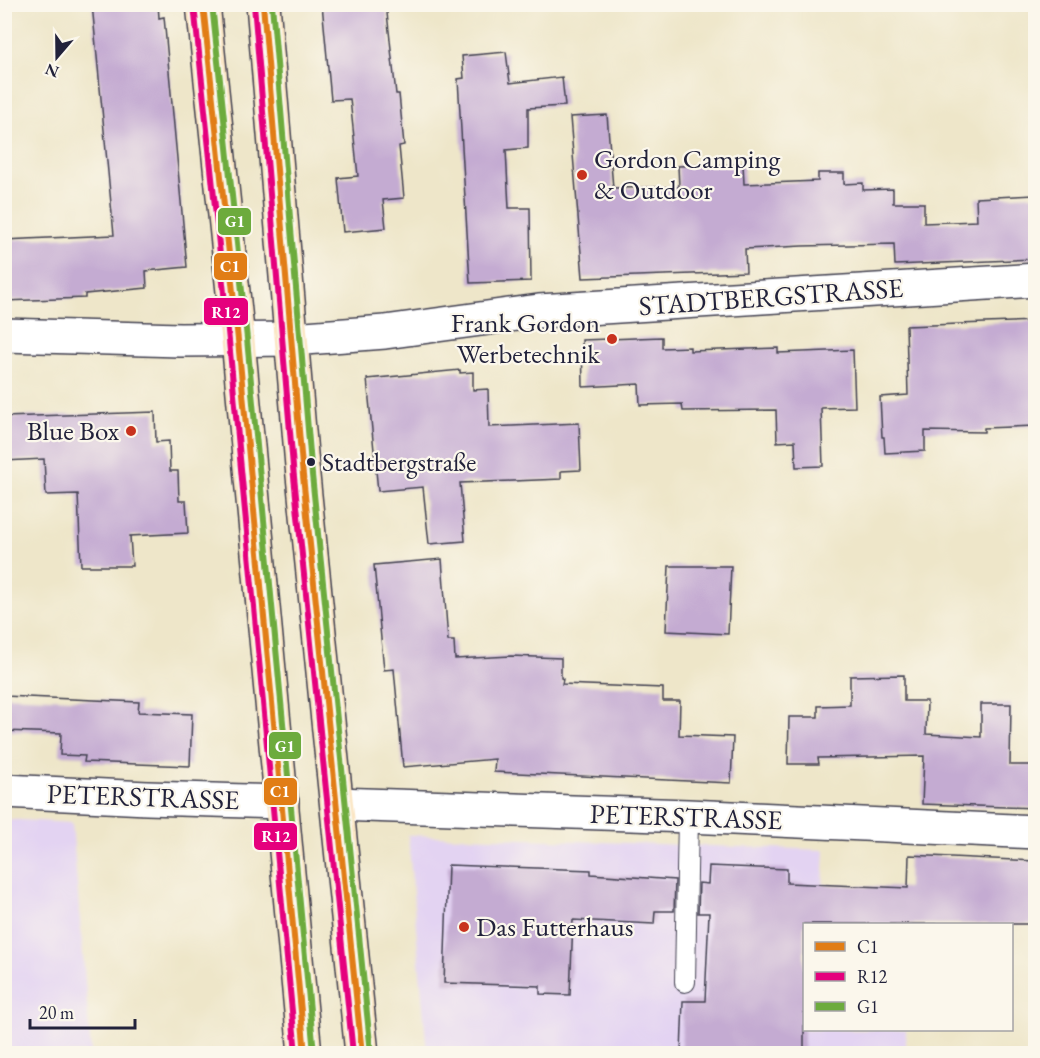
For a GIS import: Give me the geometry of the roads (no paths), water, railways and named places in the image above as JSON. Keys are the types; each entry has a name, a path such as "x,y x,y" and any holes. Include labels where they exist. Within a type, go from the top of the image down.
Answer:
{"main road":[{"path":"203,4 238,340 304,1053"},
{"path":"263,4 302,466 362,1053"}],"street":[{"name":"STADTBERGSTRASSE","path":"4,335 292,339 385,332 539,311 1035,280"},
{"name":"PETERSTRASSE","path":"4,791 282,802"},
{"name":"PETERSTRASSE","path":"337,804 688,816 1035,832"}],"lane":[{"path":"684,981 688,816"}],"place":[{"name":"Gordon Camping & Outdoor","path":"582,175"},
{"name":"Frank Gordon Werbetechnik","path":"612,339"},
{"name":"Blue Box","path":"131,431"},
{"name":"Stadtbergstraße","path":"311,462"},
{"name":"Das Futterhaus","path":"464,927"}]}
